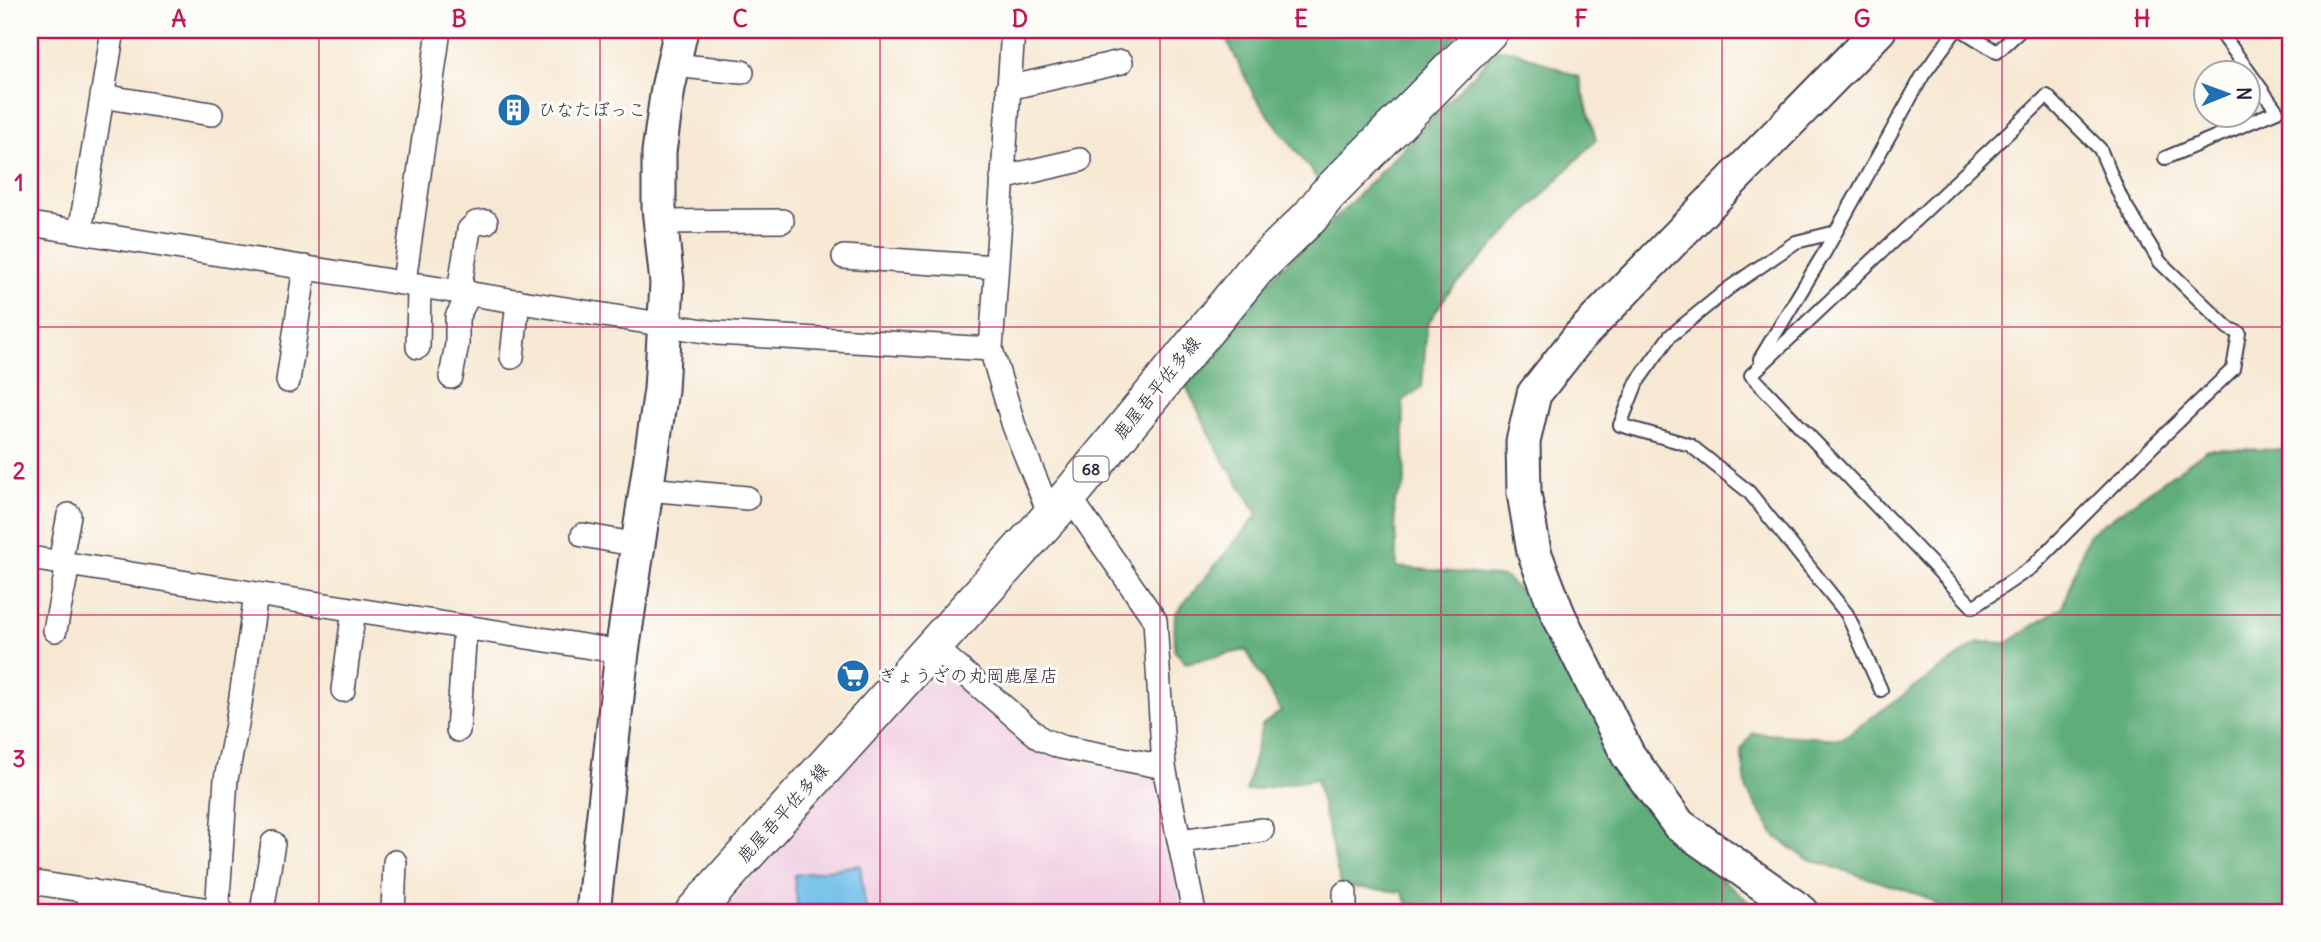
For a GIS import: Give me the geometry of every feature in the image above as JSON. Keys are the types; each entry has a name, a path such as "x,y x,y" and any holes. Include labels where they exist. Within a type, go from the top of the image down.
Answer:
{"main road":[{"name":"鹿屋吾平佐多線","path":"694,912 1059,506 1255,270 1490,30"}],"street":[{"path":"80,232 113,30"},
{"path":"418,347 412,283 439,30"},
{"path":"593,912 622,652 661,390 667,283 661,222 659,152 681,30"},
{"path":"1013,30 991,348 1014,426 1059,506 1156,620 1164,767 1194,912"},
{"path":"1802,912 1679,825 1628,755 1558,614 1534,552 1524,493 1522,442 1534,394 1579,337 1879,30"},
{"path":"1009,88 1121,62"},
{"path":"673,65 742,72"},
{"path":"102,96 211,114"},
{"path":"1002,178 1080,160"},
{"path":"661,222 782,220"},
{"path":"451,377 457,344 457,317 464,292 469,230 476,223 486,222"},
{"path":"30,224 412,283 717,334 991,348"},
{"path":"844,257 996,267"},
{"path":"288,381 305,267"},
{"path":"512,357 518,301"},
{"path":"646,489 747,498"},
{"path":"55,630 69,515"},
{"path":"583,535 638,545"},
{"path":"30,559 622,652"},
{"path":"217,912 226,779 256,595"},
{"path":"343,690 354,610"},
{"path":"458,730 465,628"},
{"path":"932,645 1041,739 1061,747 1164,767"},
{"path":"1180,841 1262,830"},
{"path":"262,912 273,843"},
{"path":"393,912 395,862"},
{"path":"30,882 90,902 223,912"}],"lane":[{"path":"1751,374 1836,232 1923,75 1956,30"},
{"path":"1962,30 1997,52 2021,30"},
{"path":"2165,158 2277,111 2219,30"},
{"path":"2047,96 2100,149 2121,198 2160,262 2228,328 2239,333 2233,369 2032,567 1973,607 1751,374 2047,96"},
{"path":"1836,232 1796,242 1729,288 1670,335 1637,382 1620,425 1690,444 1749,492 1847,614 1881,690"}],"shaded area":[{"path":"936,660 1012,730 1070,764 1169,775 1181,912 721,912"}],"green space":[{"path":"1222,30 1461,30 1322,185 1255,97"},
{"path":"1498,49 1516,51 1579,77 1596,140 1448,293 1427,325 1422,387 1403,401 1405,485 1394,502 1397,567 1505,577 1539,610 1660,821 1706,866 1761,912 1412,912 1402,892 1341,886 1316,779 1246,791 1262,725 1281,711 1246,650 1186,663 1174,650 1175,614 1258,514 1218,451 1184,382 1280,269 1345,209"},
{"path":"2208,449 2291,450 2291,912 1948,912 1923,896 1806,858 1776,837 1747,791 1741,750 1753,733 1841,739 1979,642 2007,643 2062,607 2088,535"}],"water":[{"path":"860,865 866,911 798,912 794,875"}],"place":[{"name":"ひなたぼっこ","path":"514,110"},
{"name":"ぎょうざの丸岡鹿屋店","path":"853,676"}]}
